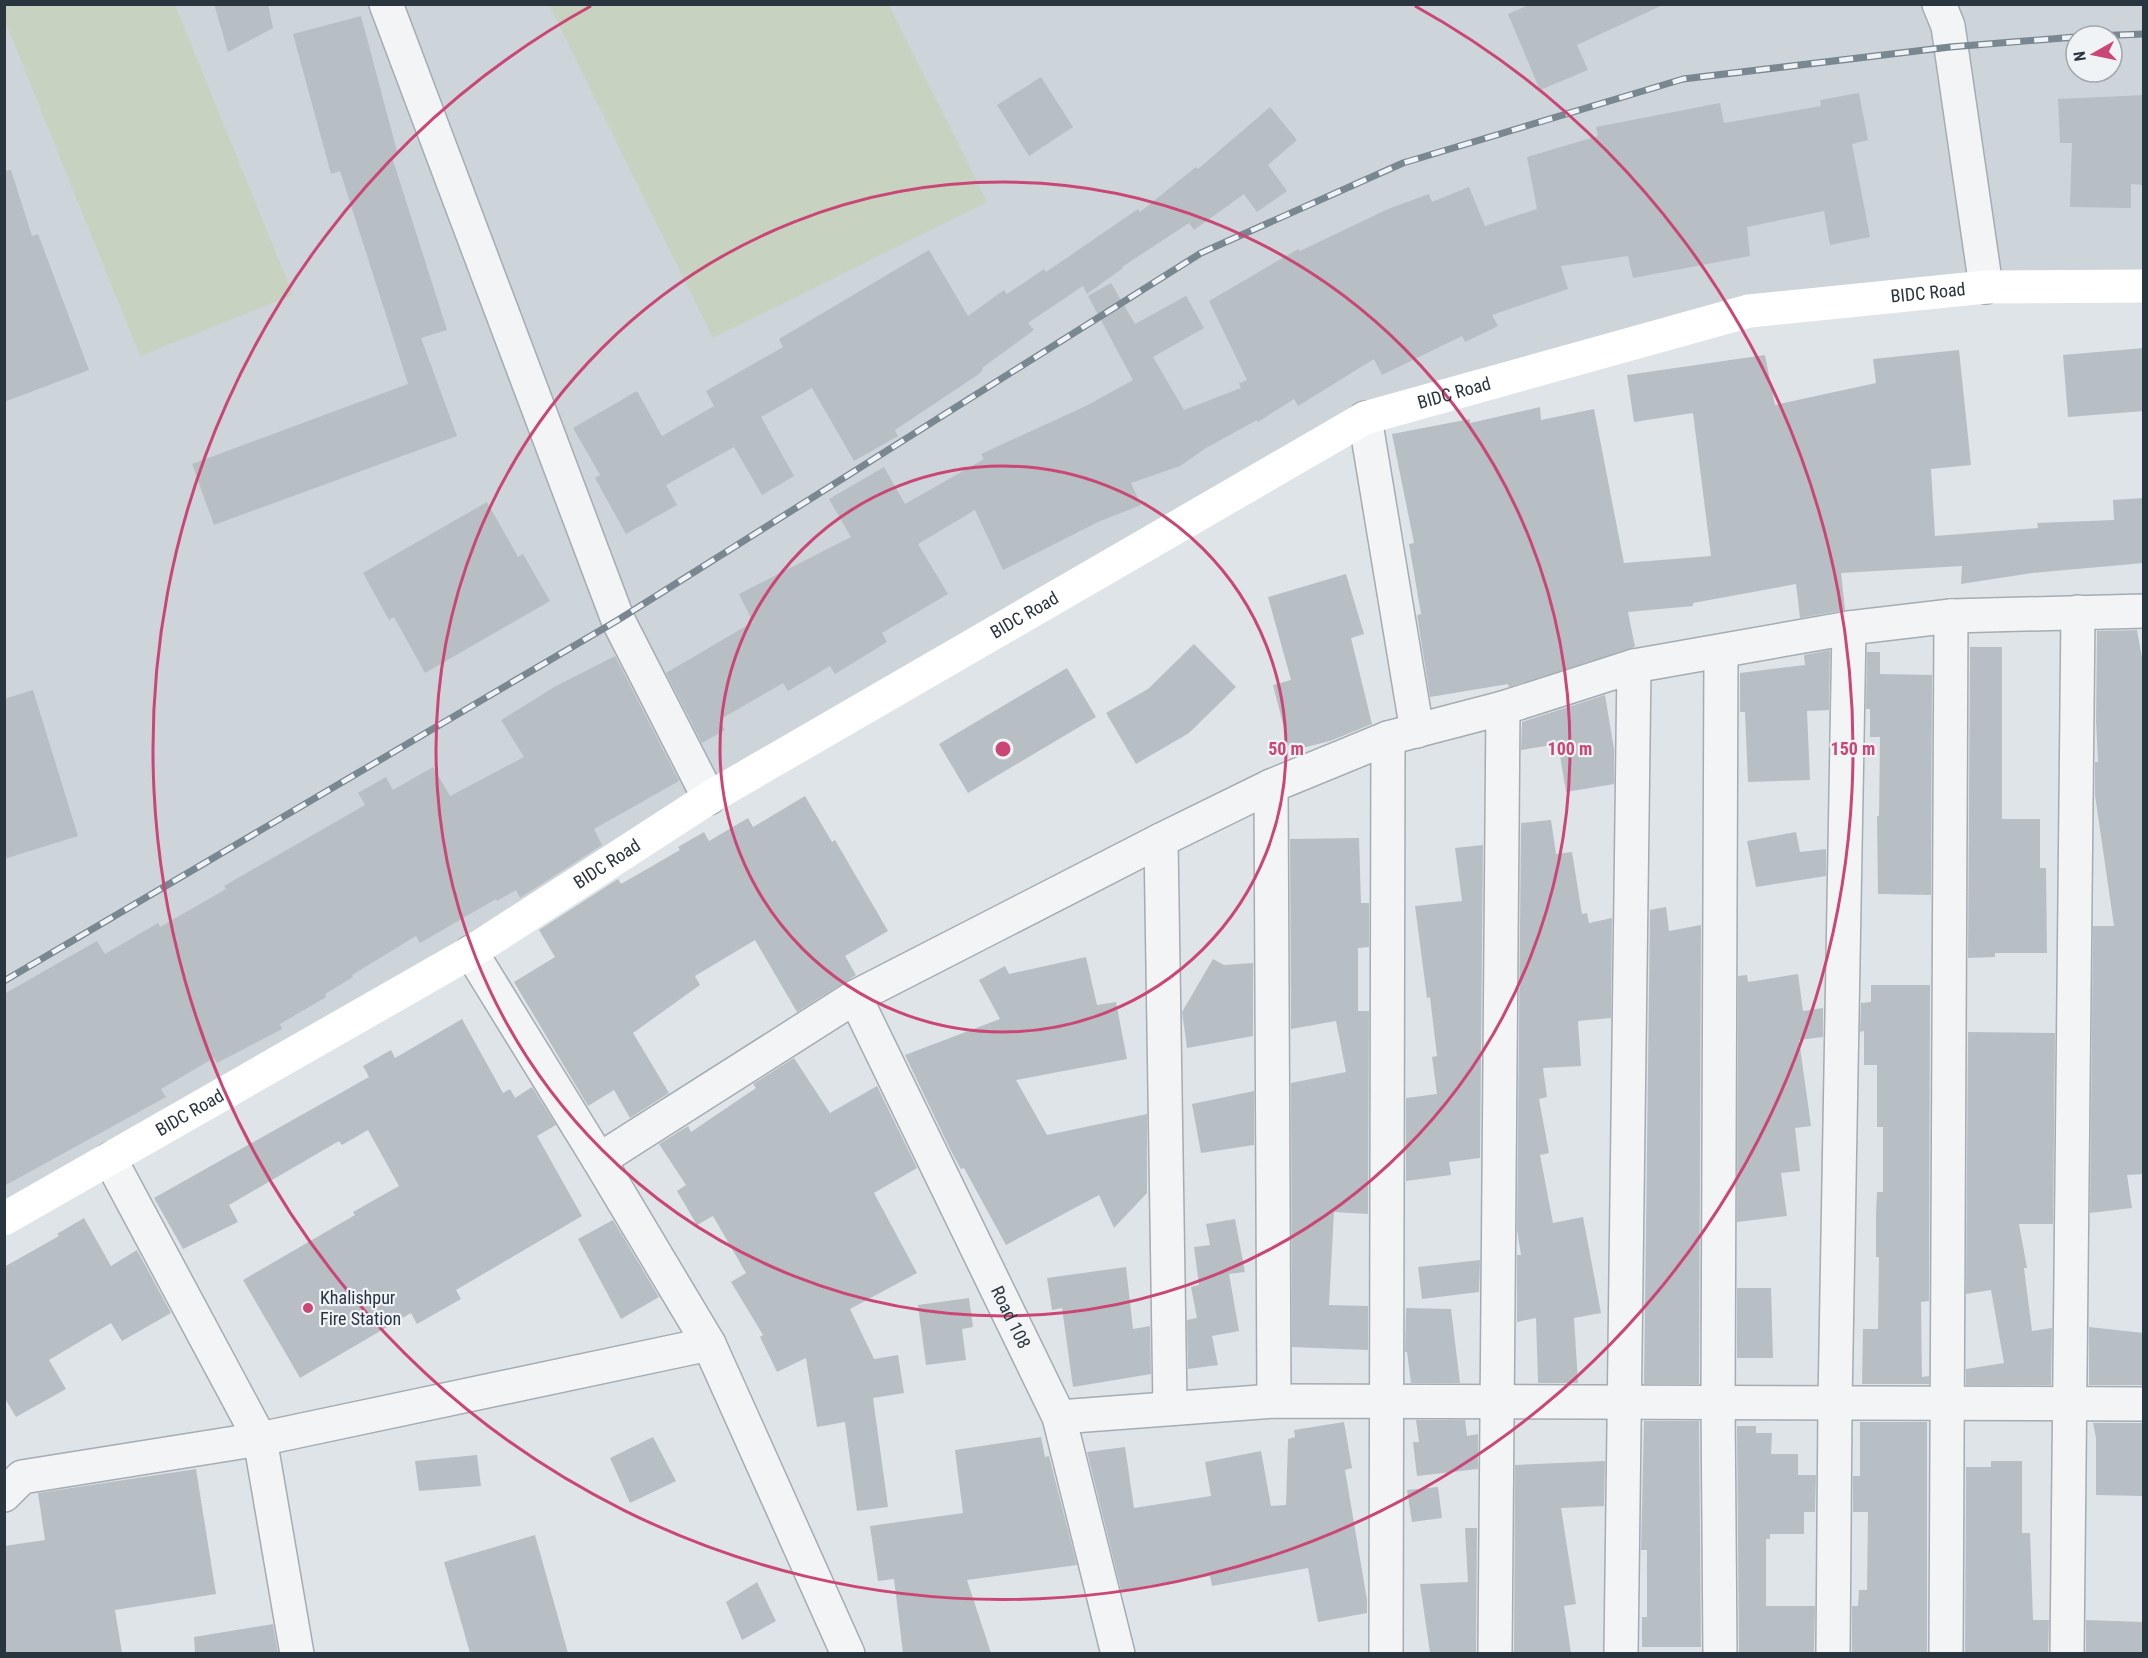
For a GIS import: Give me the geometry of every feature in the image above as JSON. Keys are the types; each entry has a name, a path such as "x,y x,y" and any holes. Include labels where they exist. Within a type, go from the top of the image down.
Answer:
{"main road":[{"name":"BIDC Road","path":"4,1220 471,952 709,798 1365,418 1749,311 1986,287 2144,286"}],"street":[{"path":"386,4 618,620 709,798"},
{"path":"1939,4 1948,26 1986,287"},
{"path":"1365,418 1403,734 1386,1401 1386,1653"},
{"path":"599,1160 855,997 1271,786 1403,734 1503,708 1634,666 1849,628 1951,616 2144,611"},
{"path":"2067,1653 2078,612"},
{"path":"1946,1653 1951,616"},
{"path":"1833,1653 1835,1403 1849,628"},
{"path":"1720,651 1718,1402 1720,1653"},
{"path":"1622,1653 1623,1402 1634,666"},
{"path":"1495,1653 1503,708"},
{"path":"1271,786 1274,1401"},
{"path":"1161,840 1170,1407"},
{"path":"471,952 709,1344 848,1653"},
{"name":"Road 108","path":"855,997 1059,1417 1118,1653"},
{"path":"110,1159 260,1439 297,1653"},
{"path":"4,1495 22,1477 260,1439 709,1344"},
{"path":"1059,1417 1274,1401 2144,1404"}],"shaded area":[{"path":"4,5 2143,5 2143,291 1749,311 1365,418 5,1229"}],"green space":[{"path":"5,4 175,5 293,295 140,356 5,21"},
{"path":"549,5 889,5 987,202 713,338"}],"building":[{"path":"214,4 268,4 273,28 228,52"},
{"path":"1531,4 1665,4 1577,45 1588,70 1540,90 1508,14"},
{"path":"361,16 398,155 392,157 447,330 421,338 457,436 214,525 192,464 408,384 340,171 331,174 293,34"},
{"path":"1041,77 1073,127 1029,156 997,105"},
{"path":"1859,93 1868,140 1852,144 1870,237 1830,245 1824,211 1747,227 1750,256 1633,278 1628,256 1561,266 1568,289 1492,315 1498,326 1465,342 1462,336 1382,375 1374,359 1298,406 1294,399 1258,422 1257,420 1206,448 1180,466 1131,483 1141,505 1098,522 1003,570 975,510 918,544 948,594 882,633 887,642 835,674 830,666 788,691 783,683 719,720 725,730 702,743 666,673 753,622 739,594 851,537 829,499 884,467 905,504 984,459 981,454 1086,406 1133,380 1088,296 1111,283 1135,324 1186,296 1204,328 1153,357 1184,410 1241,388 1239,383 1247,380 1209,301 1298,249 1300,251 1388,209 1429,194 1432,202 1469,187 1485,226 1537,209 1527,157 1598,136 1596,127 1720,103 1724,123 1821,106 1820,100"},
{"path":"2144,95 2144,185 2131,184 2131,208 2070,207 2072,143 2060,143 2058,99"},
{"path":"1270,107 1297,140 1268,165 1287,191 1257,212 1244,194 1194,230 1189,223 1122,267 1087,294 1083,286 1028,323 1034,330 982,368 979,374 895,430 898,436 854,461 812,388 761,417 794,476 762,495 734,447 666,485 677,505 626,534 595,478 600,475 573,428 637,391 662,436 714,406 706,391 783,347 779,339 929,250 968,316 1004,290 1007,294 1044,269 1046,272 1138,209 1140,212 1196,167 1198,169"},
{"path":"11,170 32,236 38,234 89,370 4,402 4,171"},
{"path":"2144,348 2144,411 2068,417 2063,355"},
{"path":"1959,350 1971,465 1931,469 1935,536 2038,528 2037,523 2114,520 2113,500 2144,498 2144,563 2032,573 1961,584 1962,566 1841,573 1845,610 1800,618 1796,584 1693,603 1693,606 1628,612 1635,647 1509,687 1508,684 1430,697 1417,615 1421,614 1409,544 1414,543 1392,434 1470,419 1470,423 1540,407 1541,420 1594,409 1624,563 1711,556 1693,413 1634,422 1627,375 1765,355 1775,405 1876,383 1873,359"},
{"path":"487,502 518,557 523,554 550,601 425,673 394,617 389,620 363,573"},
{"path":"1346,574 1364,634 1351,638 1372,724 1330,741 1290,751 1273,685 1291,680 1268,597"},
{"path":"2137,630 2144,669 2144,1174 2127,1175 2132,1208 2090,1213 2093,926 2114,926 2095,795 2095,762 2098,762 2097,631"},
{"path":"1194,644 1236,687 1189,733 1136,764 1106,713 1148,689"},
{"path":"1970,647 2002,647 2002,819 2040,819 2040,868 2046,868 2047,953 1995,953 1995,957 1968,958"},
{"path":"1830,650 1829,710 1807,711 1810,780 1748,782 1745,712 1740,712 1740,673 1805,665 1804,655"},
{"path":"1867,652 1880,652 1880,674 1932,675 1931,895 1878,894 1877,816 1879,816 1880,737 1870,737 1870,709 1866,709"},
{"path":"615,656 679,781 594,829 602,845 520,898 516,890 420,943 416,936 352,975 353,977 325,994 326,997 280,1024 282,1029 217,1063 214,1058 161,1089 166,1097 4,1186 4,994 97,941 105,954 158,923 160,927 226,889 224,886 365,805 358,793 386,777 393,790 433,767 450,796 524,757 501,720 556,686"},
{"path":"1067,668 1096,717 968,793 939,744"},
{"path":"33,690 78,836 4,859 4,699"},
{"path":"1605,695 1614,749 1614,784 1566,792 1558,744 1521,750 1522,722"},
{"path":"805,796 832,842 835,840 888,931 845,956 856,975 797,1012 755,940 695,976 700,985 633,1033 669,1093 630,1118 614,1090 588,1106 514,982 555,957 539,930 618,879 621,884 680,850 678,847 704,832 709,841 748,818 753,827"},
{"path":"1551,820 1556,854 1572,852 1582,914 1587,913 1589,923 1612,918 1611,1018 1578,1021 1581,1066 1543,1068 1547,1097 1539,1099 1549,1153 1540,1155 1553,1223 1583,1217 1601,1313 1574,1318 1578,1383 1538,1383 1536,1318 1517,1322 1517,1255 1521,1255 1517,1230 1521,823"},
{"path":"1796,832 1800,852 1826,849 1826,876 1756,887 1747,841"},
{"path":"1359,838 1361,903 1369,903 1369,947 1358,948 1358,1011 1369,1011 1368,1214 1334,1212 1329,1305 1368,1306 1368,1350 1292,1347 1291,1083 1346,1072 1336,1021 1291,1029 1290,839"},
{"path":"1483,845 1480,1158 1449,1162 1451,1175 1406,1181 1406,1098 1437,1094 1432,1057 1437,1056 1415,906 1462,901 1455,848"},
{"path":"1666,907 1669,931 1701,925 1699,1384 1644,1384 1650,910"},
{"path":"1086,957 1097,1005 1116,1002 1127,1059 1016,1080 1047,1135 1147,1114 1147,1193 1114,1228 1099,1195 1006,1245 964,1168 961,1169 950,1149 905,1055 1000,1019 979,980 1005,966 1009,974"},
{"path":"1213,959 1224,965 1253,963 1253,1036 1187,1048 1182,1012"},
{"path":"1798,974 1803,1011 1823,1008 1823,1037 1799,1040 1811,1126 1795,1128 1800,1171 1781,1173 1787,1216 1737,1222 1738,976 1747,975 1748,982"},
{"path":"1871,985 1930,985 1929,1301 1921,1302 1922,1377 1929,1376 1929,1384 1862,1384 1863,1329 1878,1329 1879,1257 1876,1257 1876,1214 1877,1192 1883,1192 1883,1127 1877,1127 1877,1065 1864,1065 1864,1031 1860,1032 1861,1003 1871,1002"},
{"path":"462,1019 503,1093 510,1089 515,1098 532,1087 556,1125 537,1136 582,1216 456,1290 461,1299 417,1324 411,1313 300,1378 243,1280 355,1215 353,1212 399,1186 368,1130 342,1145 339,1141 229,1205 238,1222 183,1249 154,1198 369,1077 363,1066 391,1050 395,1058"},
{"path":"1968,1032 2055,1033 2053,1224 2019,1224 2027,1268 2024,1268 2032,1331 2052,1328 2051,1385 1966,1385 1966,1369 2004,1363 1991,1290 1966,1294"},
{"path":"794,1058 830,1113 877,1086 917,1168 874,1193 917,1273 850,1309 874,1359 898,1355 904,1393 873,1398 888,1507 857,1511 845,1422 817,1427 806,1358 777,1372 760,1337 763,1335 731,1282 746,1273 713,1216 697,1225 677,1191 686,1185 659,1144 688,1126 691,1132 756,1088 753,1084"},
{"path":"1254,1091 1254,1145 1201,1153 1192,1104"},
{"path":"84,1218 111,1266 137,1250 171,1313 122,1341 111,1323 49,1360 66,1389 16,1417 4,1397 4,1267 59,1236 57,1234"},
{"path":"1235,1219 1245,1272 1229,1274 1239,1331 1212,1336 1218,1365 1188,1369 1187,1320 1197,1318 1191,1287 1199,1285 1194,1247 1210,1245 1206,1224"},
{"path":"613,1220 659,1297 621,1319 578,1239"},
{"path":"1480,1260 1479,1292 1422,1299 1418,1267"},
{"path":"1126,1267 1133,1329 1150,1326 1151,1374 1073,1387 1062,1308 1052,1310 1047,1278"},
{"path":"1737,1288 1771,1288 1773,1358 1737,1358"},
{"path":"969,1298 973,1327 962,1329 966,1360 926,1365 918,1305"},
{"path":"1406,1308 1451,1309 1460,1383 1411,1383 1407,1352 1405,1352"},
{"path":"2089,1327 2144,1333 2144,1385 2089,1385"},
{"path":"1416,1420 1465,1420 1467,1436 1478,1434 1478,1469 1417,1476 1413,1442 1419,1442"},
{"path":"1644,1421 1699,1421 1701,1647 1642,1647 1642,1617 1647,1617 1647,1550 1641,1550"},
{"path":"1344,1422 1352,1468 1345,1470 1367,1600 1367,1613 1318,1622 1308,1568 1212,1586 1210,1576 1121,1590 1087,1452 1125,1447 1134,1508 1211,1496 1205,1462 1261,1451 1271,1506 1286,1505 1288,1439 1295,1437 1294,1430"},
{"path":"1860,1422 1927,1422 1927,1653 1852,1652 1852,1606 1858,1606 1859,1590 1867,1590 1868,1512 1853,1512 1853,1476 1860,1476"},
{"path":"2093,1423 2144,1423 2144,1496 2096,1495 2096,1438"},
{"path":"1737,1426 1756,1426 1756,1433 1772,1433 1771,1454 1798,1454 1798,1475 1816,1475 1815,1512 1804,1512 1804,1534 1770,1534 1770,1539 1766,1539 1766,1606 1815,1606 1814,1652 1739,1653"},
{"path":"653,1437 676,1481 630,1503 610,1458"},
{"path":"1041,1437 1045,1457 1049,1456 1077,1565 967,1580 991,1653 903,1653 894,1579 878,1581 870,1526 963,1513 955,1450"},
{"path":"477,1455 481,1486 419,1491 415,1461"},
{"path":"1605,1461 1604,1506 1561,1508 1576,1604 1564,1606 1571,1653 1514,1653 1515,1465"},
{"path":"1991,1461 2022,1461 2022,1533 2030,1533 2033,1620 2049,1620 2048,1653 1965,1653 1966,1467 1991,1467"},
{"path":"196,1469 216,1594 115,1610 122,1653 4,1653 4,1546 45,1540 38,1493"},
{"path":"1438,1487 1442,1518 1412,1522 1407,1490"},
{"path":"1465,1528 1477,1528 1476,1653 1430,1653 1420,1584 1468,1582"},
{"path":"535,1535 568,1653 470,1653 444,1562"},
{"path":"757,1582 776,1621 742,1640 726,1602"},
{"path":"2086,1620 2144,1622 2144,1653 2086,1653"},
{"path":"273,1624 278,1653 195,1653 194,1637"}],"railway":[{"path":"2124,35 2144,34"},
{"path":"4,981 618,620 1201,253 1403,163 1683,79 1950,47 2064,38"}],"place":[{"name":"Khalishpur Fire Station","path":"308,1308"}]}
